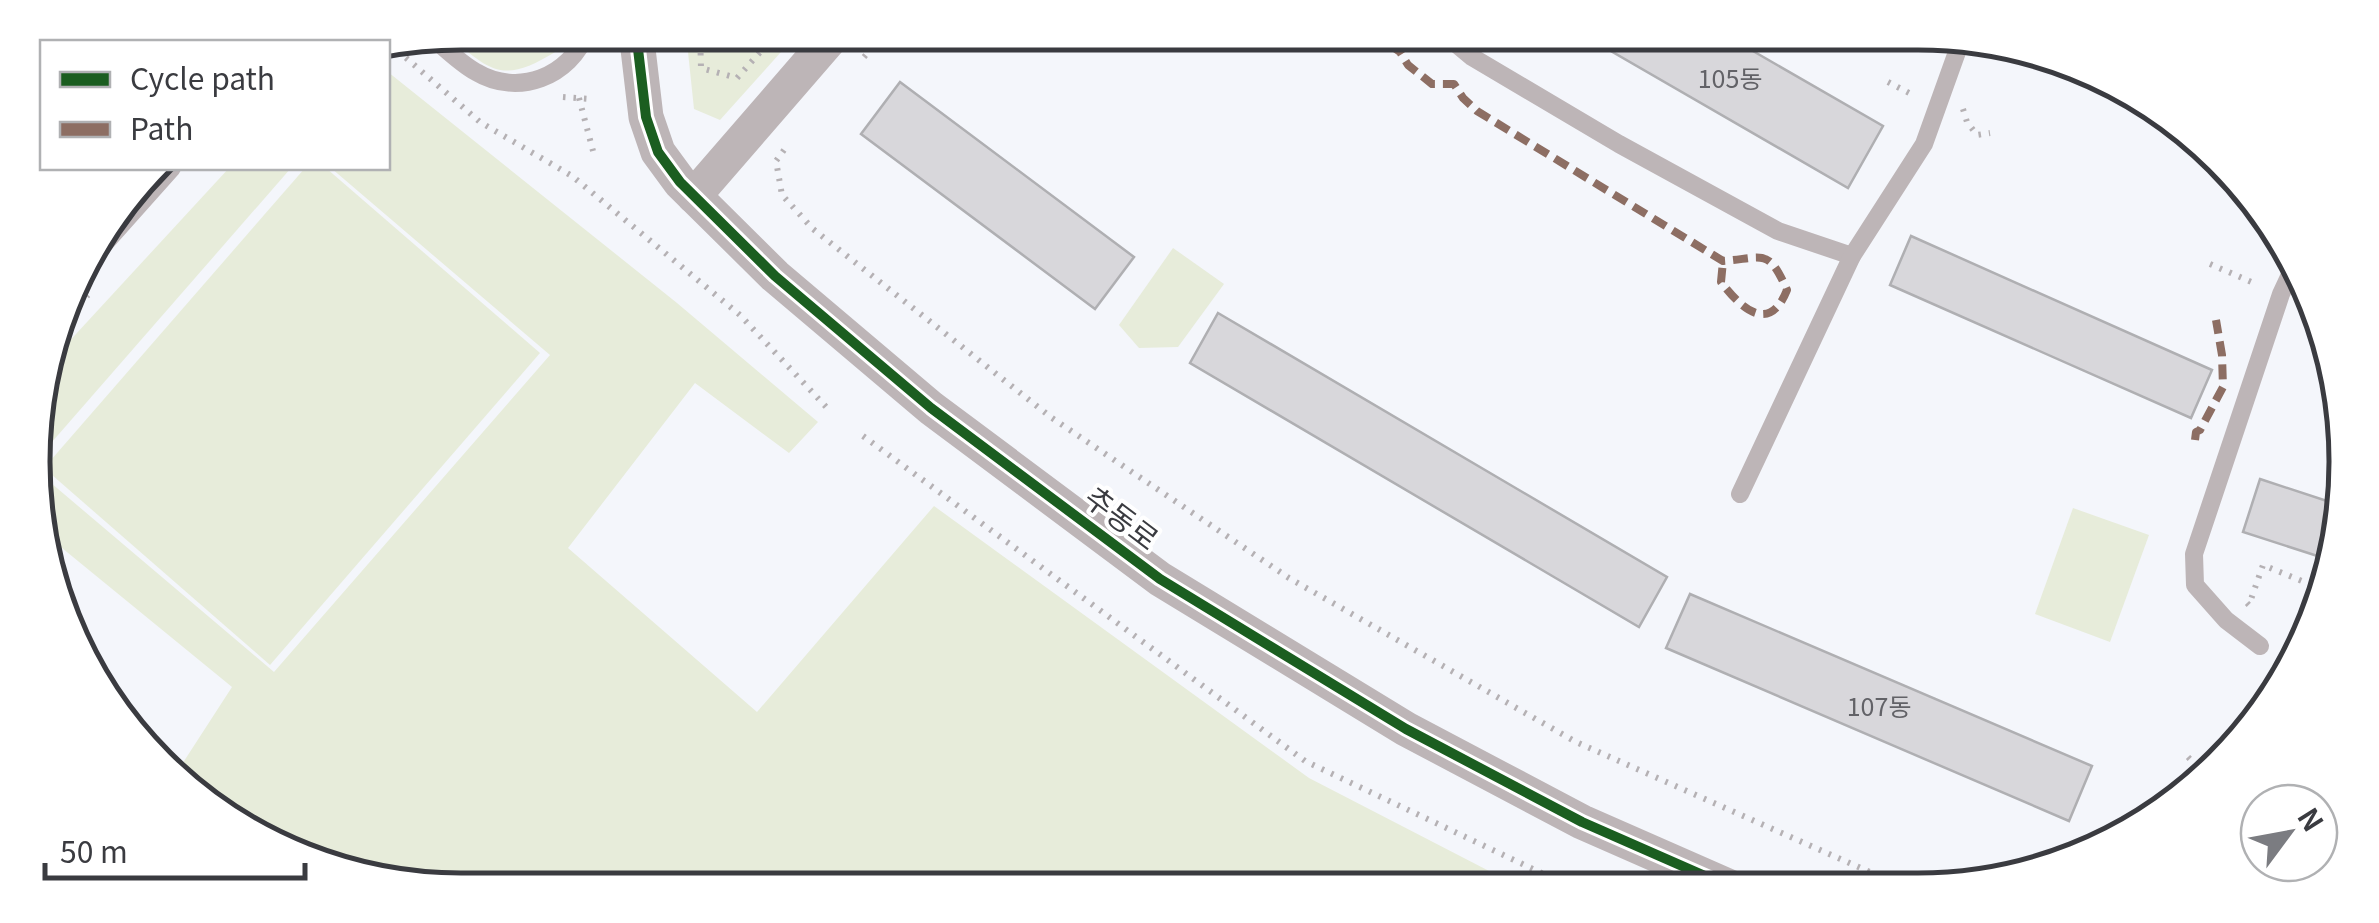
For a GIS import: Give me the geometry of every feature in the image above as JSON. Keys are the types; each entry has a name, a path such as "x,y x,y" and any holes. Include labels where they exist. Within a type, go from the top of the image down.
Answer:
{"street":[{"name":"추동로","path":"637,50 640,85 658,152 694,196 775,276 931,408 1160,579 1406,729 1582,822 1698,873"},
{"path":"694,196 820,50"}],"lane":[{"path":"448,51 478,74 514,84 551,77 578,50"},
{"path":"1464,50 1618,144 1762,222 1852,256"},
{"path":"1740,494 1852,256 1924,144 1957,52"},
{"path":"2260,646 2226,620 2196,585 2194,554 2288,281"}],"path":[{"path":"700,50 701,68 737,78 762,50"},
{"path":"860,62 870,50"},
{"path":"402,55 480,122 572,176 740,315 829,410"},
{"path":"1888,82 1914,96"},
{"path":"561,97 591,99"},
{"path":"579,98 593,151"},
{"path":"786,148 776,161 782,195 813,229 1052,418 1289,578 1576,742 1872,873"},
{"path":"2210,264 2256,284"},
{"path":"863,436 1305,761 1540,873"},
{"path":"2239,598 2249,605 2263,565 2310,584"},
{"path":"2188,757 2196,764"}],"green space":[{"path":"466,50 557,50 523,68 510,70 499,70"},
{"path":"688,50 783,50 720,120 694,109"},
{"path":"390,74 677,303 818,422 789,453 695,383 568,548 757,712 934,506 1309,778 1493,873 435,872 381,865 304,842 233,804 190,771 182,763 232,687 59,545 51,483 274,672 550,355 333,170 390,170"},
{"path":"227,170 289,170 51,443 58,381 68,343"},
{"path":"303,170 328,170 540,353 270,665 50,474 50,461"},
{"path":"1173,248 1224,284 1178,347 1139,348 1119,325"},
{"path":"2073,508 2149,535 2110,642 2035,614"}],"building":[{"path":"1609,50 1751,50 1883,126 1848,188"},
{"path":"900,82 1134,257 1095,309 861,134"},
{"path":"1911,236 2212,370 2191,418 1890,285"},
{"path":"1218,313 1667,577 1639,627 1190,363"},
{"path":"2260,479 2327,501 2318,556 2243,532"},
{"path":"1690,594 2092,766 2069,821 1666,648"}],"marked path":[{"path":"1397,50 1408,65 1432,84 1454,84 1477,111 1723,261"},
{"path":"1723,261 1769,261 1787,290 1780,304 1763,314 1746,308 1721,282 1723,261"},
{"path":"2195,440 2223,387 2216,320"}],"cycle path":[{"path":"638,50 646,117 658,152 680,182 775,276 931,408 1160,579 1406,729 1582,822 1698,873"}]}
